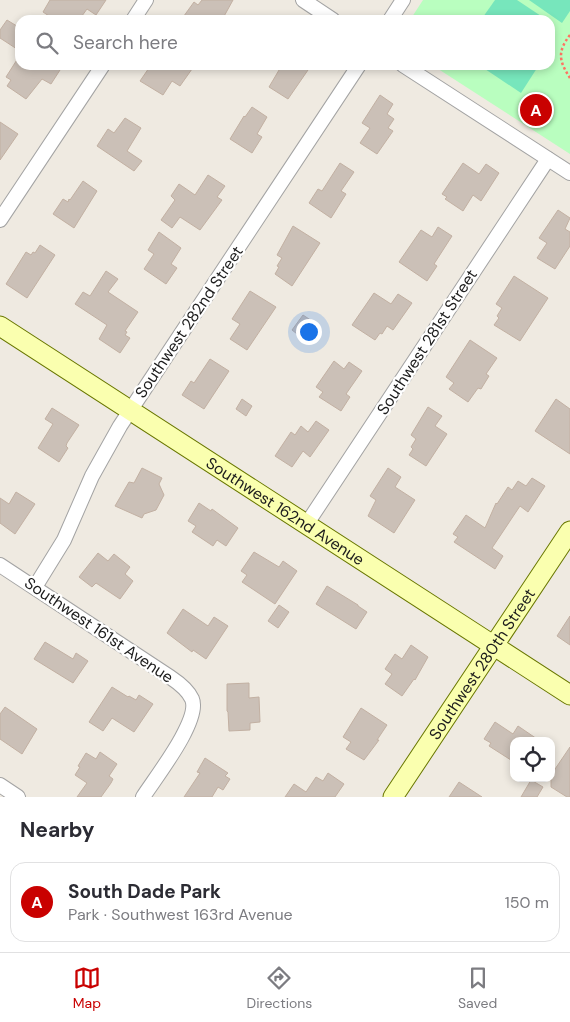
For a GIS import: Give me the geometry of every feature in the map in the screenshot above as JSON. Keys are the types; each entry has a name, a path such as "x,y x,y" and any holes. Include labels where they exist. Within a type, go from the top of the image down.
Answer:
{"street":[{"path":"136,15 146,0"},
{"path":"303,0 326,15"},
{"path":"393,15 403,0"},
{"path":"0,220 100,70"},
{"name":"Southwest 282nd Street","path":"35,587 64,540 104,452 130,410 356,70"},
{"path":"411,70 570,173"},
{"name":"Southwest 281st Street","path":"306,525 548,159"},
{"name":"Southwest 162nd Avenue","path":"0,326 570,695"},
{"name":"Southwest 280th Street","path":"392,797 570,531"},
{"name":"Southwest 161st Avenue","path":"0,565 175,681 187,692 193,701 193,710 188,728 143,797"},
{"path":"0,785 18,797"}],"path":[{"path":"570,35 562,46 561,64 570,78"}],"green space":[{"path":"423,0 570,0 570,154 440,70 555,70 555,15 413,15"},
{"path":"495,0 517,0 540,15 484,15"},
{"path":"529,0 570,0 570,11 562,23 555,18 555,15 551,15"},
{"path":"486,70 536,70 521,93"}],"building":[{"path":"50,0 106,0 96,15 87,9 83,15 48,15 43,12"},
{"path":"202,0 233,0 225,15 185,15 194,2 198,5"},
{"path":"7,20 15,25 15,48 0,38 0,30"},
{"path":"15,63 15,70 60,70 51,84 42,79 26,99 7,86 11,80 6,77"},
{"path":"148,70 191,70 180,86 172,81 163,95 140,81"},
{"path":"279,70 308,70 288,99 269,87"},
{"path":"380,95 393,104 387,114 394,119 388,128 393,131 377,154 360,143 370,128 362,123"},
{"path":"252,107 267,117 257,134 262,137 252,153 230,139"},
{"path":"125,118 141,128 127,151 142,161 134,171 97,146 108,129 114,133"},
{"path":"0,122 18,134 0,160"},
{"path":"340,163 354,172 341,191 346,194 331,218 309,203 318,189 322,191"},
{"path":"463,163 479,174 486,164 499,173 481,201 473,195 463,211 445,199 447,197 442,194"},
{"path":"208,175 225,186 217,197 222,200 200,230 180,217 172,228 161,220 175,200 171,196 179,184 195,195"},
{"path":"83,181 97,191 74,228 53,214 63,199 68,202 70,200"},
{"path":"558,210 570,218 565,229 570,232 570,246 555,269 537,258 547,243 539,238"},
{"path":"293,226 320,243 292,286 275,274 282,258 277,255"},
{"path":"438,227 452,236 434,264 437,266 427,281 399,262 421,230 432,237"},
{"path":"159,232 181,248 171,264 177,268 166,284 144,269 154,254 148,250"},
{"path":"40,245 55,255 27,298 6,284 26,252 31,255 33,252 35,253"},
{"path":"106,271 118,279 108,292 138,312 125,331 127,332 125,335 130,338 120,353 99,339 107,325 75,304 83,292 90,296"},
{"path":"514,276 548,298 520,341 494,325 499,318 497,316 502,308 496,304"},
{"path":"250,291 276,307 247,350 230,339 240,324 232,319"},
{"path":"374,293 391,304 398,294 412,303 393,330 387,326 375,340 352,325"},
{"path":"303,315 312,321 301,337 292,330"},
{"path":"470,340 497,358 486,374 489,376 481,389 478,388 468,402 449,389 454,383 446,377"},
{"path":"210,359 229,371 204,409 182,395 191,381 194,383"},
{"path":"334,361 344,369 349,362 362,371 346,394 350,397 341,411 319,397 323,392 316,387"},
{"path":"242,399 252,406 246,416 236,409"},
{"path":"556,399 570,409 570,454 535,431"},
{"path":"428,407 442,416 435,426 447,434 426,466 409,455 416,439 411,435"},
{"path":"52,408 79,425 67,443 66,446 68,448 59,462 38,448 53,424 45,419"},
{"path":"316,421 329,430 310,457 303,451 292,467 275,456 291,432 295,435 301,426 308,432"},
{"path":"142,468 162,478 159,484 164,495 156,510 144,514 142,518 115,506 129,482 134,483"},
{"path":"388,468 401,477 395,487 415,500 394,533 368,516 376,500 370,496"},
{"path":"532,478 545,486 528,512 520,506 492,548 503,556 495,569 454,542 458,537 453,534 466,515 485,528 496,503 508,487 512,490 518,481 526,486"},
{"path":"16,492 35,504 15,534 0,523 0,498 9,504"},
{"path":"199,503 211,511 212,509 238,528 226,546 217,540 213,546 192,532 196,526 188,521"},
{"path":"254,552 279,567 283,561 297,571 275,604 242,582 247,575 241,571"},
{"path":"98,553 108,561 114,554 130,567 125,574 133,581 120,599 96,583 92,587 79,577"},
{"path":"327,586 367,612 356,629 316,604"},
{"path":"279,605 289,612 278,628 268,621"},
{"path":"183,609 208,626 214,617 228,626 206,659 193,650 192,652 167,633"},
{"path":"570,616 570,645 557,636"},
{"path":"45,642 73,659 76,653 88,661 73,683 34,659"},
{"path":"411,645 428,657 415,680 402,696 385,684 392,674 385,669 395,654 402,659"},
{"path":"249,683 249,698 259,697 260,722 250,723 250,730 229,731 227,684"},
{"path":"112,687 128,697 136,700 139,695 153,704 134,732 112,718 103,731 89,722"},
{"path":"5,707 37,729 22,754 0,739 0,714"},
{"path":"361,708 387,725 377,740 379,740 364,760 346,749 351,742 343,737"},
{"path":"495,722 513,734 518,726 534,737 510,737 510,759 489,746 491,743 484,739"},
{"path":"570,747 570,797 551,787 551,782 555,782 555,769"},
{"path":"100,752 117,764 109,776 113,779 111,783 101,797 77,797 87,783 75,775 80,767 78,766 86,753 96,759"},
{"path":"205,758 228,773 225,776 230,779 223,790 218,787 212,797 184,797 200,773 197,772"},
{"path":"328,773 344,784 335,797 285,797 294,784 306,792 316,777 323,781"},
{"path":"459,782 482,797 449,797"},
{"path":"530,782 534,782 543,787 537,797 521,797"}],"place":[{"name":"South Dade Park","path":"536,110"}]}
